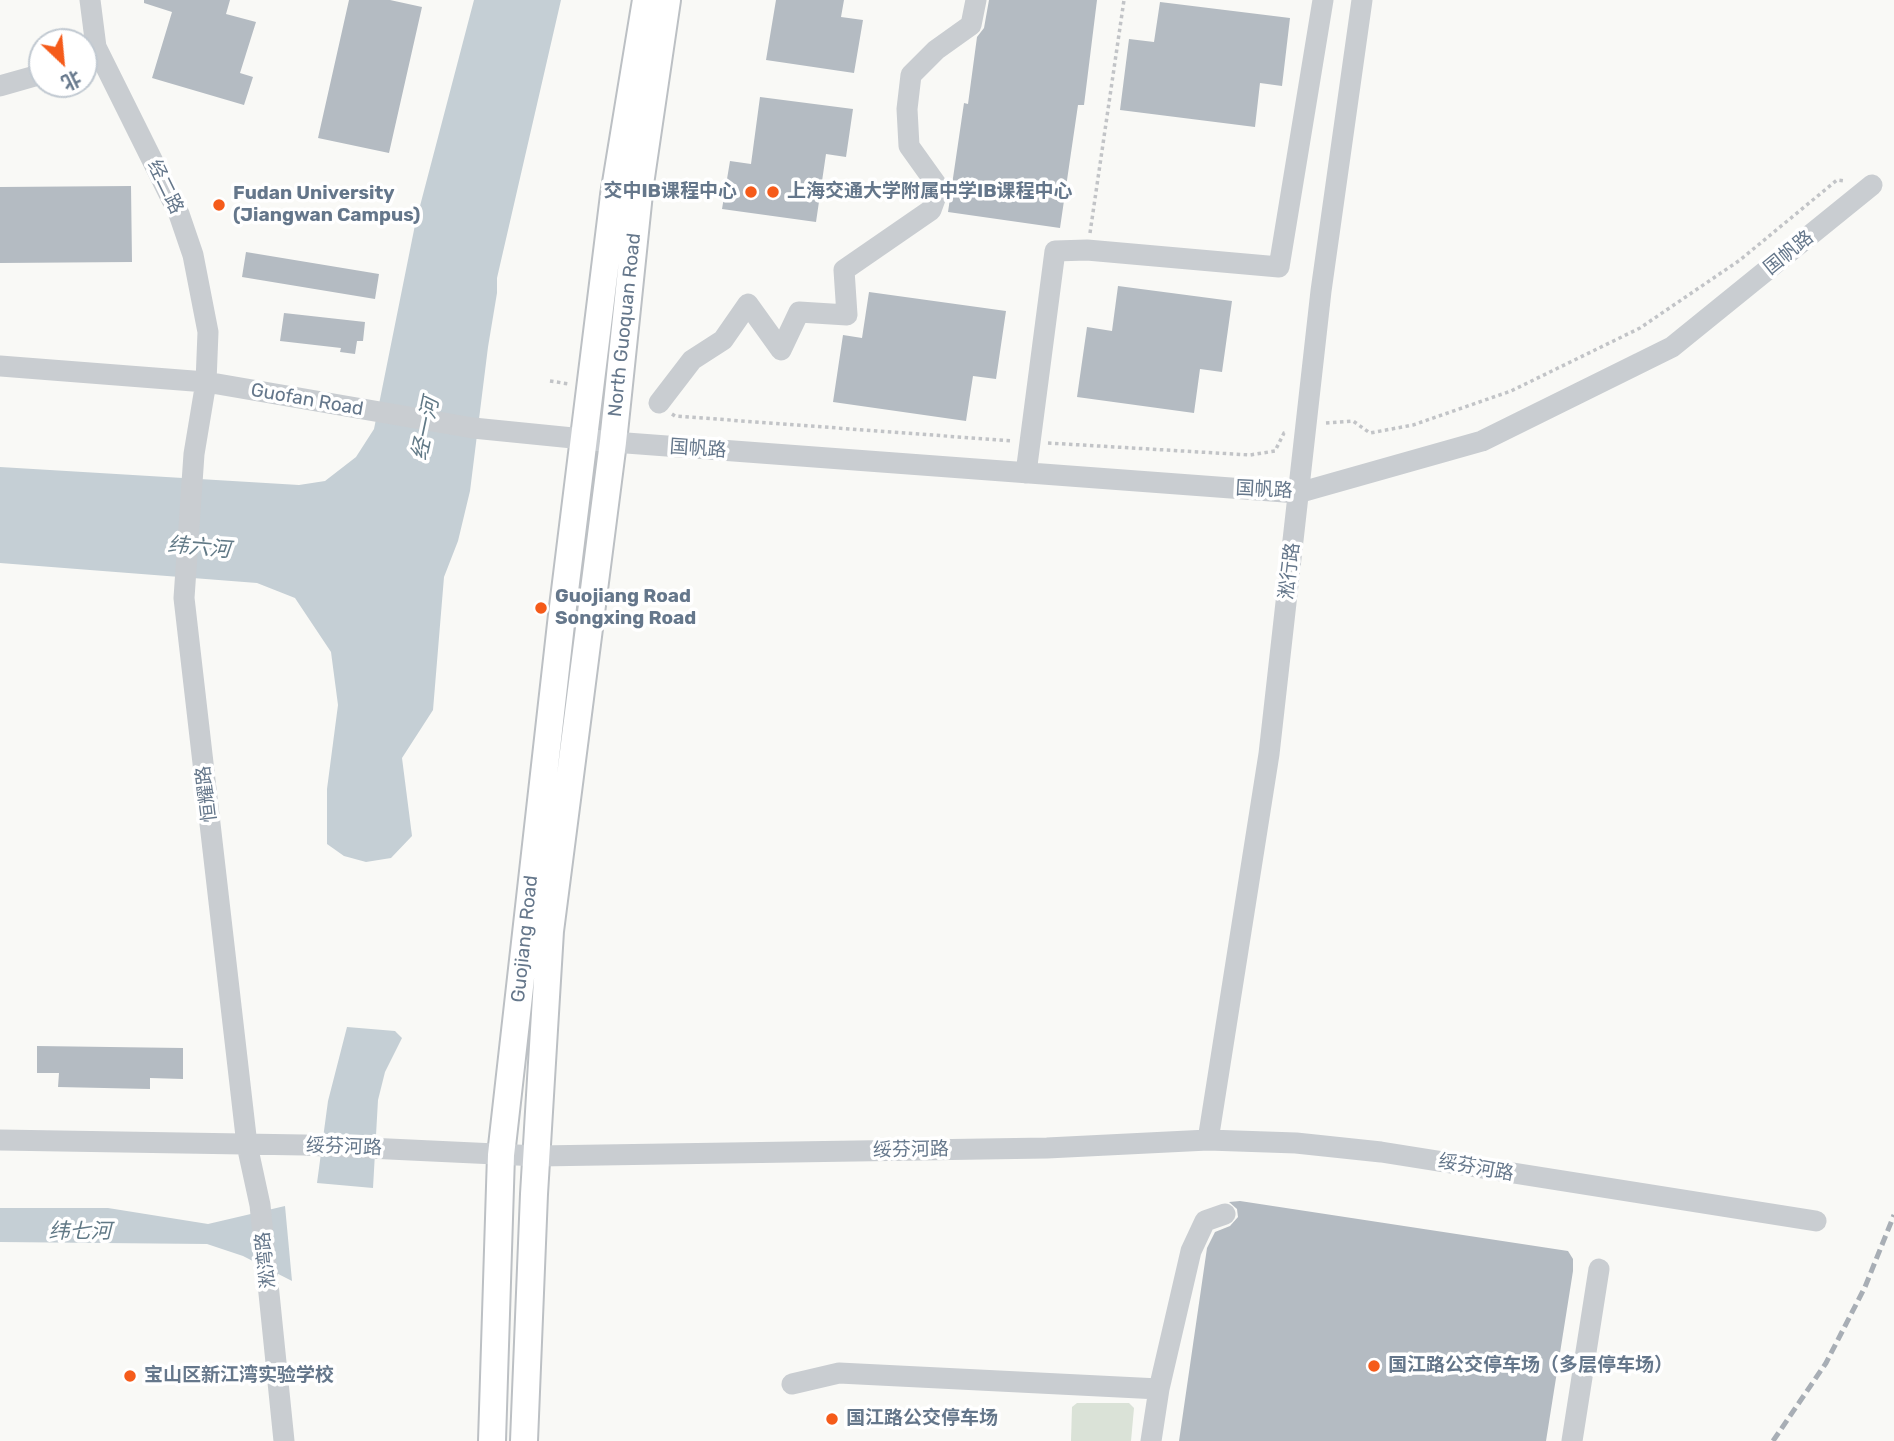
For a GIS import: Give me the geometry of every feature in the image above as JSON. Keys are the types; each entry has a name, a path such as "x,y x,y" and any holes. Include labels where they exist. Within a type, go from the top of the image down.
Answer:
{"main road":[{"name":"North Guoquan Road","path":"585,438 614,195 646,0"},
{"name":"North Guoquan Road","path":"613,442 640,184 667,0"},
{"name":"Guojiang Road","path":"492,1441 501,1155 562,615 585,438"},
{"name":"Guojiang Road","path":"524,1441 550,931 613,442"}],"street":[{"name":"经二路","path":"90,0 90,28"},
{"path":"659,403 692,360 723,340 748,304 781,349 799,312 846,315 844,270 931,210 939,188 909,146 907,109 911,75 936,50 971,24 976,0"},
{"path":"1026,473 1055,251 1087,250 1279,267 1322,0"},
{"name":"淞行路","path":"1208,1140 1269,754 1321,291 1362,0"},
{"name":"经二路","path":"98,65 179,214 189,245 208,332 206,382"},
{"path":"0,86 28,78"},
{"name":"国帆路","path":"613,442 1298,493 1482,441 1672,347 1871,185"},
{"name":"Guofan Road","path":"0,366 206,382 473,428 613,442"},
{"name":"恒耀路","path":"206,382 194,454 184,598 247,1144 260,1205"},
{"name":"绥芬河路","path":"0,1140 304,1145 538,1156 1034,1148 1208,1140 1296,1143 1381,1152 1816,1221"},
{"name":"淞湾路","path":"260,1205 284,1441"},
{"path":"1151,1441 1159,1389 1191,1251 1205,1221 1225,1214"},
{"path":"1572,1441 1598,1269"},
{"path":"497,1312 531,1312"},
{"path":"792,1384 839,1373 1159,1389"}],"path":[{"path":"1087,250 1124,0"},
{"path":"659,403 675,416 1250,455 1275,451 1283,433 1306,425 1353,421 1370,433 1413,425 1511,391 1640,328 1740,260 1837,180 1871,185"},
{"path":"550,381 590,388"}],"shaded area":[{"path":"1077,1403 1129,1403 1134,1408 1131,1441 1071,1441 1072,1407"}],"water":[{"path":"474,0 561,0 497,278 470,491 458,541 444,577 433,710 402,758 412,836 391,858 366,862 344,856 327,844 327,789 338,705 331,652 295,598 257,583 0,563 0,467 299,485 325,481 356,457 374,429 415,225"},
{"path":"347,1027 395,1031 402,1038 385,1072 378,1100 373,1188 317,1183 328,1101"},
{"name":"纬七河","path":"285,1206 292,1281 243,1256 207,1244 0,1242 0,1208 108,1208 208,1224"}],"building":[{"path":"144,0 230,0 226,14 256,22 240,73 253,77 244,105 152,78 172,12 144,3"},
{"path":"349,0 390,0 422,7 389,153 318,138"},
{"path":"776,0 844,0 841,17 863,20 854,73 766,60"},
{"path":"989,0 1097,0 1084,105 1078,105 1060,228 948,212 964,103 968,104 977,37 984,28"},
{"path":"1160,2 1290,18 1282,86 1260,83 1255,127 1120,110 1129,39 1154,42"},
{"path":"760,97 853,109 846,157 826,154 816,222 722,209 730,161 751,164"},
{"path":"131,186 132,262 0,263 0,187"},
{"path":"246,252 379,274 375,299 242,277"},
{"path":"1118,286 1232,301 1222,372 1200,369 1194,413 1077,397 1087,327 1112,331"},
{"path":"869,292 1006,311 996,379 973,376 966,421 833,402 843,335 862,338"},
{"path":"284,313 365,322 363,341 357,341 355,354 340,352 341,348 280,341"},
{"path":"37,1046 183,1048 183,1079 150,1078 150,1089 58,1087 59,1073 37,1073"},
{"name":"国江路公交停车场（多层停车场）","path":"1240,1201 1568,1251 1573,1259 1573,1271 1546,1441 1179,1441 1207,1248 1215,1232 1230,1226 1238,1217 1237,1209 1229,1202"}],"railway":[{"path":"1773,1441 1826,1363 1865,1287 1894,1215"}],"place":[{"name":"交中IB课程中心","path":"751,192"},
{"name":"上海交通大学附属中学IB课程中心","path":"773,192"},
{"name":"Fudan University (Jiangwan Campus)","path":"219,205"},
{"name":"Guojiang Road Songxing Road","path":"541,608"},
{"name":"国江路公交停车场（多层停车场）","path":"1374,1366"},
{"name":"宝山区新江湾实验学校","path":"130,1376"},
{"name":"国江路公交停车场","path":"832,1419"}],"water label":[{"name":"经一河","path":"426,429"},
{"name":"纬六河","path":"199,548"}]}
